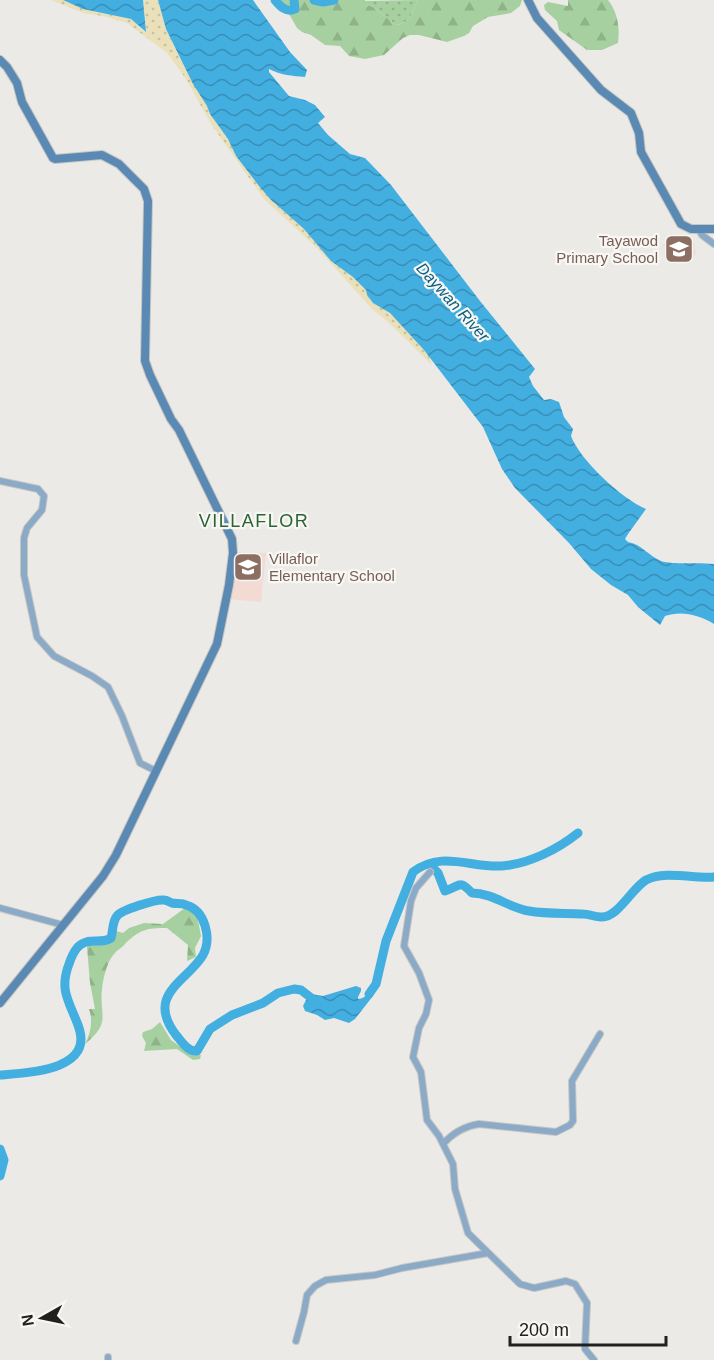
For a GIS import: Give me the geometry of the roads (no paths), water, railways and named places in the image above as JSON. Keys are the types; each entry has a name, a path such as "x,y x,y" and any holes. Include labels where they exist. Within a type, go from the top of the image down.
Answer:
{"street":[{"path":"528,0 537,18 601,90 631,113 639,134 641,152 678,220 685,226 699,230 714,229"},
{"path":"0,60 17,83 22,102 52,158 102,154 119,164 144,189 148,201 145,361 168,414 179,430 232,538 233,553 217,644 116,855 103,876 0,1003"},
{"path":"699,230 714,244"},
{"path":"0,482 38,489 44,496 42,508 27,528 24,538 24,576 37,637 54,656 108,687 140,763 156,771"},
{"path":"430,872 416,888 411,901 404,946 428,993 428,1006 419,1028 413,1057 421,1072 427,1120 443,1144 455,1169 455,1189 461,1203 465,1229 520,1284 528,1288 542,1288 566,1281 579,1288 587,1304 585,1349 594,1360"},
{"path":"0,908 63,925"},
{"path":"443,1144 459,1131 474,1125 556,1132 570,1125 573,1120 573,1077 600,1034"},
{"path":"296,1341 308,1293 326,1280 375,1275 488,1253"}],"water":[{"path":"63,0 143,0 146,32 131,19 83,9"},
{"name":"Daywan River","path":"158,0 253,0 290,52 307,70 305,77 282,74 269,69 269,72 289,96 315,105 325,117 318,123 328,135 350,154 365,158 391,185 535,369 529,377 533,386 544,400 551,399 559,402 564,417 573,429 571,436 583,456 614,488 646,509 625,539 661,561 714,564 714,624 697,616 677,613 665,616 660,625 638,607 628,595 591,569 515,488 502,469 483,427 424,350 390,313 373,303 366,290 331,261 304,229 270,199 236,156 228,139 193,84 166,29"},
{"path":"376,984 373,996 355,1019 349,1023 334,1018 325,1020 305,1011 303,1006 307,998 305,993 323,996 356,986 361,988 358,999 361,999"}],"waterway":[{"path":"275,0 281,7 289,10 295,9 294,0"},
{"path":"314,0 323,2 334,0"},
{"path":"369,994 376,984 386,941 413,872 435,862 445,861 490,866 512,865 552,850 578,833"},
{"path":"429,864 438,873 445,891 462,885 472,893 487,895 529,911 601,917 613,913 641,884 654,877 671,875 714,877"},
{"path":"0,1075 26,1073 56,1066 68,1061 77,1052 81,1040 65,988 66,973 73,954 85,942 111,938 114,921 120,914 154,901 165,900 193,908 202,919 207,933 203,955 172,990 165,1009 168,1021 176,1035 188,1048 197,1051 210,1029 232,1015 263,1003 278,993 294,989 301,990 314,1000"},
{"path":"0,1149 4,1160 0,1176"}],"place":[{"name":"Tayawod Primary School","path":"679,249"},
{"name":"Villaflor Elementary School","path":"248,567"}],"district":[{"name":"VILLAFLOR","path":"254,521"}]}
